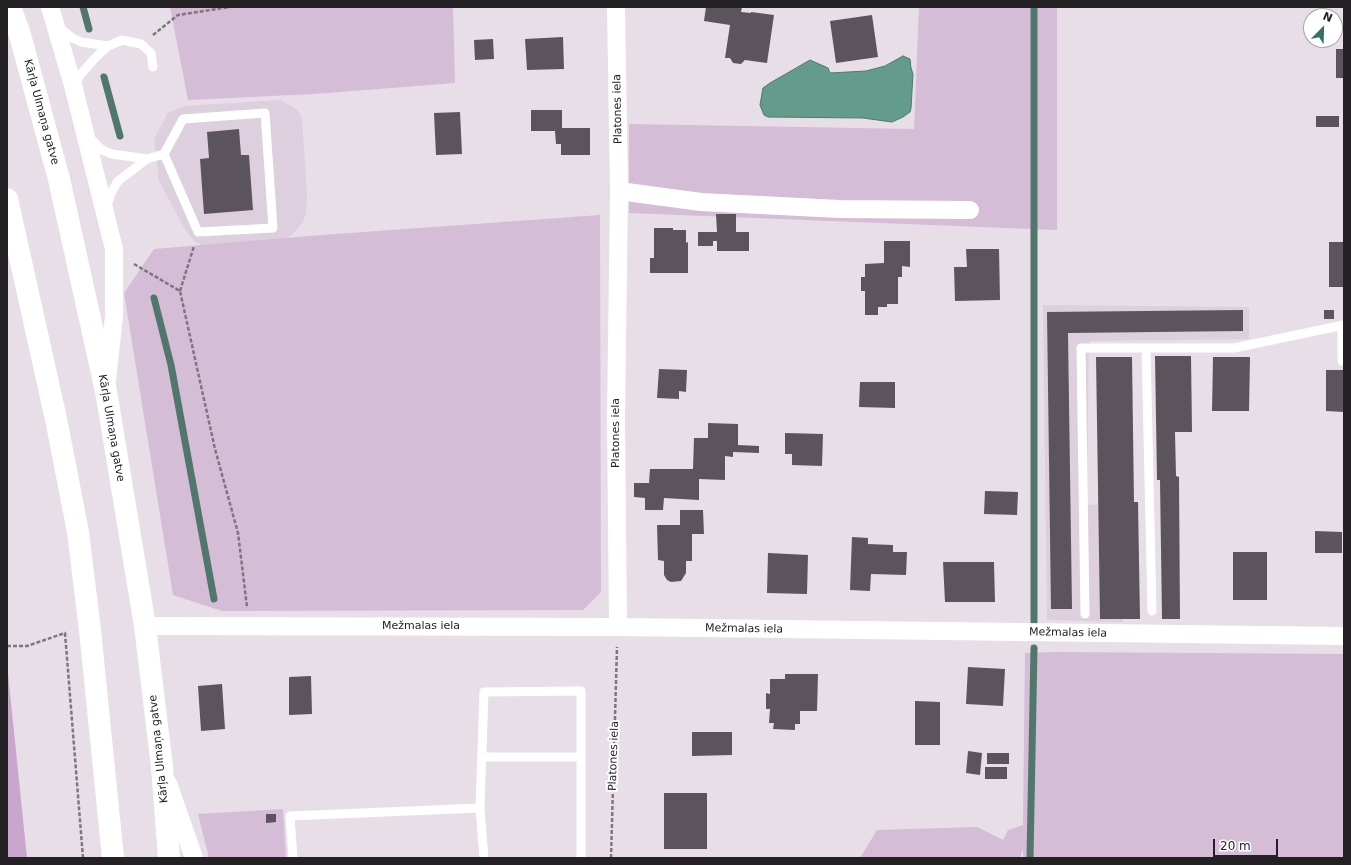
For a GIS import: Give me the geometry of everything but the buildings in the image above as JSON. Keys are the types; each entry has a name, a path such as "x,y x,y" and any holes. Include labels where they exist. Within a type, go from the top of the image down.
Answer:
{"highway":[{"name":"Kārļa Ulmaņa gatve","path":"10,7 20,34 59,179 106,391 145,626 162,767 169,858"},
{"path":"7,198 56,419 78,532 90,630 113,858"}],"street":[{"path":"50,7 74,89 114,249 114,316 106,391"},
{"name":"Platones iela","path":"616,7 619,191 616,420 618,627"},
{"path":"619,191 701,202 840,209 970,210"},
{"name":"Mežmalas iela","path":"145,626 618,627 1344,636"},
{"path":"162,767 194,858"}],"lane":[{"path":"56,25 72,38 81,42 108,46"},
{"path":"74,89 80,75 96,57 108,46 122,40 141,44 151,53 153,67"},
{"path":"105,212 111,193 118,182 147,159 164,154 183,119 265,112 273,228 198,232 164,154"},
{"path":"84,132 102,150 112,154 147,159"},
{"path":"1085,614 1081,348 1234,348 1343,325 1342,361"},
{"path":"1146,348 1152,611"},
{"path":"484,858 480,808 484,692 581,691 581,858"},
{"path":"482,757 581,757"},
{"path":"294,858 290,816 480,808"}],"path":[{"path":"141,44 178,15 230,7"},
{"path":"198,232 180,291 215,449 238,533 249,626"},
{"path":"114,249 137,267 180,291"},
{"name":"Platones iela","path":"611,858 618,627"},
{"path":"7,646 28,646 65,633 83,858"}],"shaded area":[{"path":"170,7 453,7 455,83 314,94 188,100"},
{"path":"919,7 1057,7 1057,230 629,213 629,124 914,129"},
{"path":"903,56 910,59 913,74 911,108 910,112 892,122 863,118 768,117 764,115 760,105 763,88 810,60 828,68 830,73 866,71 885,66"},
{"path":"280,100 295,108 302,117 307,192 306,214 302,223 294,233 286,239 203,246 194,241 186,231 159,181 154,139 168,113 185,106"},
{"path":"600,215 601,592 583,610 222,611 173,595 124,293 154,249"},
{"path":"1043,305 1249,307 1249,339 1089,341 1087,505 1121,504 1123,622 1047,620"},
{"path":"1025,653 1344,654 1344,858 1023,858 1023,848 1020,858 860,858 877,830 977,827 1003,840 1008,830 1023,825"},
{"path":"7,664 27,858 7,858"},
{"path":"283,809 286,858 209,858 198,814"}],"waterway":[{"path":"83,7 89,29"},
{"path":"1034,7 1034,622"},
{"path":"104,77 120,136"},
{"path":"154,298 171,365 214,599"},
{"path":"1030,858 1034,648"}]}
